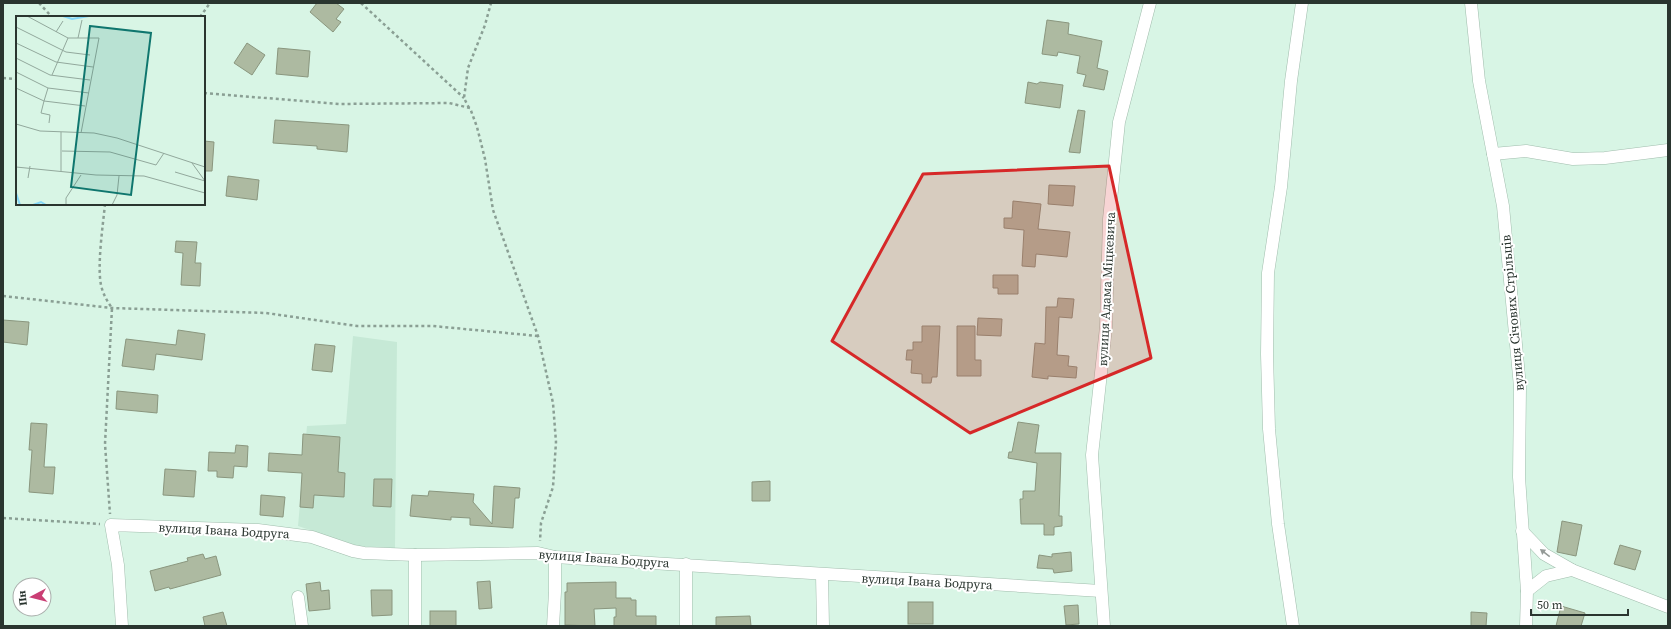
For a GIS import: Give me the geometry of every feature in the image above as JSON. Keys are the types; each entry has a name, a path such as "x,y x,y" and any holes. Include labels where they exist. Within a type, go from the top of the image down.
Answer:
{"street":[{"name":"вулиця Адама Міцкевича","path":"1104,626 1092,455 1106,327 1109,218 1119,122 1150,3"},
{"path":"1293,626 1278,524 1269,429 1267,347 1268,273 1281,187 1291,81 1302,3"},
{"name":"вулиця Січових Стрільців","path":"1471,3 1478,81 1503,206 1520,387 1519,477 1527,591 1526,626"},
{"path":"1493,154 1526,151 1573,159 1606,158 1668,150"},
{"name":"вулиця Івана Бодруга","path":"111,525 258,530 312,537 356,552 415,555 538,553 555,557 1101,591"},
{"path":"111,525 118,565 122,626"},
{"path":"1522,531 1544,554 1572,570 1668,607"},
{"path":"415,555 415,626"},
{"path":"553,626 555,557"},
{"path":"686,564 686,626"},
{"path":"1527,591 1546,576 1572,570"},
{"path":"822,574 823,626"},
{"path":"298,597 302,626"}],"path":[{"path":"39,3 51,16"},
{"path":"201,16 210,3"},
{"path":"361,3 464,98 470,108 477,127 485,158 494,210 538,336 553,403 556,442 553,487 541,523 538,553"},
{"path":"464,98 468,68 485,25 491,3"},
{"path":"3,78 16,79"},
{"path":"205,94 339,104 449,103 470,108"},
{"path":"3,518 111,525 106,474 105,444 112,308 106,300 101,285 100,266 105,205"},
{"path":"3,296 112,308 266,313 357,326 433,326 538,336"}],"highlighted area":[{"path":"1109,166 1151,358 970,433 832,341 923,174"}],"shaded area":[{"path":"353,336 397,342 395,548 358,546 298,526 307,426 346,424"}],"building":[{"path":"317,3 336,3 344,9 336,19 341,22 333,32 310,12"},
{"path":"1047,20 1069,23 1068,34 1102,41 1097,68 1108,71 1104,90 1083,86 1086,75 1077,73 1080,56 1058,52 1057,56 1042,54"},
{"path":"247,43 265,55 252,75 234,63"},
{"path":"278,48 310,51 308,77 276,74"},
{"path":"1028,82 1037,84 1040,82 1063,85 1060,108 1025,103"},
{"path":"1078,110 1085,111 1080,153 1069,152"},
{"path":"275,120 349,125 347,152 317,149 317,146 273,143"},
{"path":"205,141 214,142 212,171 205,171"},
{"path":"228,176 259,180 257,200 226,196"},
{"path":"1049,185 1075,186 1073,206 1048,204"},
{"path":"1013,201 1041,204 1038,229 1070,232 1067,257 1036,254 1035,267 1022,266 1024,230 1004,228 1004,218 1012,218"},
{"path":"176,241 197,242 195,263 201,263 200,286 181,285 183,253 175,252"},
{"path":"993,275 1018,275 1018,294 998,294 998,288 993,288"},
{"path":"1058,298 1074,299 1072,318 1059,317 1057,355 1069,356 1068,366 1077,367 1076,378 1048,376 1048,379 1032,377 1035,343 1045,344 1046,307 1057,307"},
{"path":"978,318 1002,319 1001,336 977,335"},
{"path":"3,320 29,322 27,345 3,342"},
{"path":"922,326 940,326 937,377 932,377 931,383 922,383 922,374 911,373 912,360 906,360 907,350 913,350 913,342 922,342"},
{"path":"957,326 975,326 975,360 981,360 981,376 957,376"},
{"path":"178,330 205,334 202,360 156,354 154,370 122,366 126,339 176,345"},
{"path":"315,344 335,346 332,372 312,370"},
{"path":"117,391 158,395 157,413 116,409"},
{"path":"1018,422 1039,425 1035,453 1061,453 1059,516 1062,516 1062,526 1054,527 1054,535 1044,535 1044,524 1021,524 1020,499 1023,499 1023,491 1035,491 1037,463 1008,458 1009,452 1012,452"},
{"path":"31,423 47,424 44,467 55,467 53,494 29,492 32,450 29,450"},
{"path":"303,434 340,437 338,472 345,473 344,497 314,495 313,508 300,507 302,473 268,471 269,453 302,455"},
{"path":"236,445 248,446 247,467 234,466 233,478 217,477 217,471 208,471 209,452 235,453"},
{"path":"165,469 196,471 194,497 163,495"},
{"path":"374,479 392,479 391,507 373,506"},
{"path":"770,481 770,501 752,501 752,482"},
{"path":"494,486 520,488 519,498 515,498 513,528 470,525 470,518 451,517 451,520 410,516 412,495 428,496 429,491 474,494 473,502 492,524"},
{"path":"261,495 285,497 283,517 260,515"},
{"path":"1562,521 1582,525 1576,556 1557,552"},
{"path":"1620,545 1641,551 1635,570 1614,564"},
{"path":"1071,552 1072,571 1054,573 1053,569 1037,568 1039,555 1052,557 1052,554"},
{"path":"203,554 205,559 216,556 221,575 170,589 169,587 155,591 150,571 188,561 187,558"},
{"path":"490,581 492,608 479,609 477,582"},
{"path":"320,582 321,591 329,590 330,609 309,611 306,584"},
{"path":"616,582 616,598 631,598 631,600 636,600 636,616 656,616 656,626 614,626 616,608 594,609 595,626 565,625 565,592 567,592 567,583"},
{"path":"371,590 392,590 392,615 372,616"},
{"path":"908,602 933,602 933,624 908,624"},
{"path":"1078,605 1079,624 1066,625 1064,606"},
{"path":"1561,606 1585,613 1581,626 1556,626"},
{"path":"430,611 456,611 456,626 430,626"},
{"path":"223,612 227,626 205,626 203,617"},
{"path":"1471,612 1487,613 1486,626 1471,626"},
{"path":"750,616 751,626 716,626 716,617"}]}
